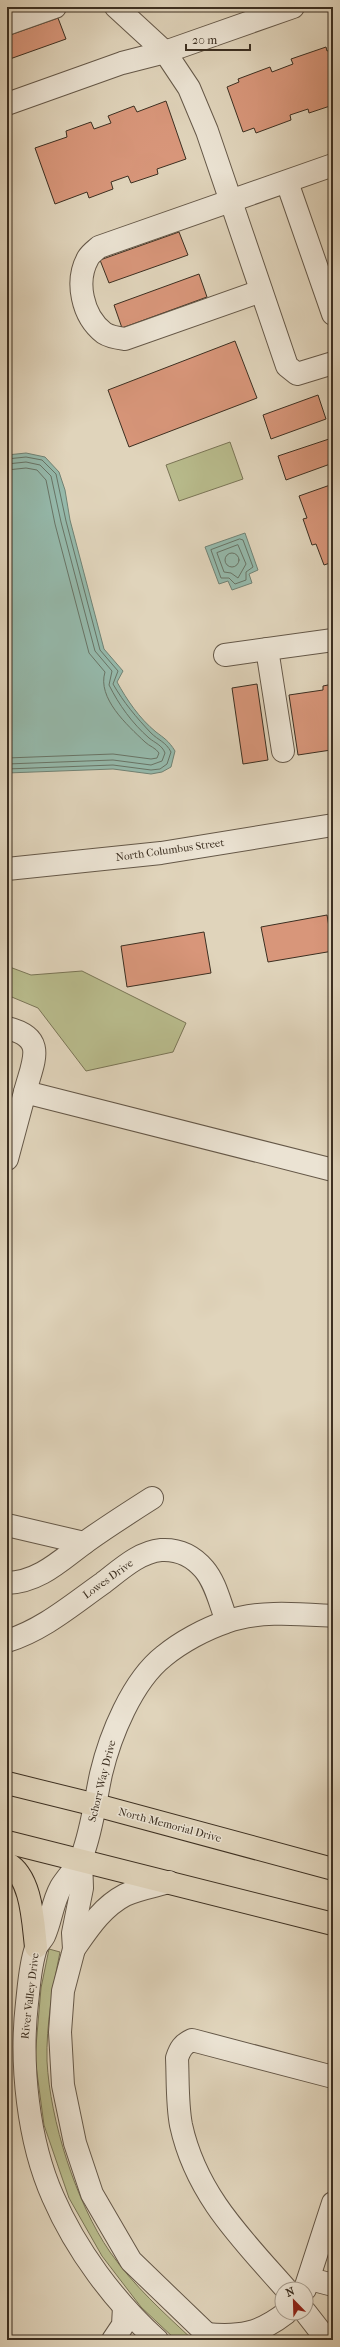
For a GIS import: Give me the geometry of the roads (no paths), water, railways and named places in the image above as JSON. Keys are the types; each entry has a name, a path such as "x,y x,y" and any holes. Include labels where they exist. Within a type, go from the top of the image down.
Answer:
{"main road":[{"name":"North Memorial Drive","path":"7,1783 96,1805 333,1869"},
{"path":"7,1842 81,1859 333,1924"},
{"path":"7,1863 20,1878 28,1894 33,1909 36,1947"}],"street":[{"path":"7,24 56,7"},
{"path":"116,7 165,52 189,88 207,131 287,366 297,374 333,363"},
{"path":"7,104 122,63 165,52 294,7"},
{"path":"261,291 125,339 104,333 90,317 81,292 82,273 89,256 100,247 333,165"},
{"path":"287,182 333,314"},
{"path":"225,655 333,640"},
{"path":"267,649 283,752"},
{"name":"North Columbus Street","path":"7,869 161,853 333,825"},
{"path":"7,1028 29,1036 34,1043 34,1055 7,1159"},
{"path":"25,1092 333,1170"},
{"path":"7,1583 28,1580 46,1572 84,1543 152,1498"},
{"path":"7,1525 84,1543"},
{"name":"Lowes Drive","path":"7,1641 35,1629 55,1617 136,1559 160,1550 186,1554 204,1569 212,1581 227,1621"},
{"name":"Schorr Way Drive","path":"81,1859 96,1805 101,1774 113,1735 127,1705 144,1679 163,1656 191,1639 227,1621 268,1614 333,1616"},
{"path":"81,1859 82,1888 73,1933 74,1949 64,1991 61,2058 68,2112 84,2173 92,2194 131,2260 210,2337 246,2333 266,2333 278,2321"},
{"name":"River Valley Drive","path":"81,1859 61,1887 50,1911 44,1935 36,1947 25,2025 25,2065 29,2111 52,2196 75,2239 124,2307 150,2339"},
{"path":"74,1949 92,1923 110,1904 125,1895 169,1882"},
{"path":"279,2281 229,2225 208,2195 193,2163 181,2124 177,2058 180,2049 185,2043 192,2040 333,2077"},
{"path":"309,2281 333,2203"},
{"path":"314,2284 333,2285"},
{"path":"113,2340 123,2325 124,2307"},
{"path":"312,2321 327,2340"}],"water":[{"path":"26,453 45,457 59,472 65,490 70,520 104,649 123,671 117,682 139,715 150,727 168,742 175,751 171,767 162,772 151,774 113,769 7,773 7,455"},
{"path":"245,533 258,570 249,574 252,583 232,590 228,581 219,584 205,547"}]}
